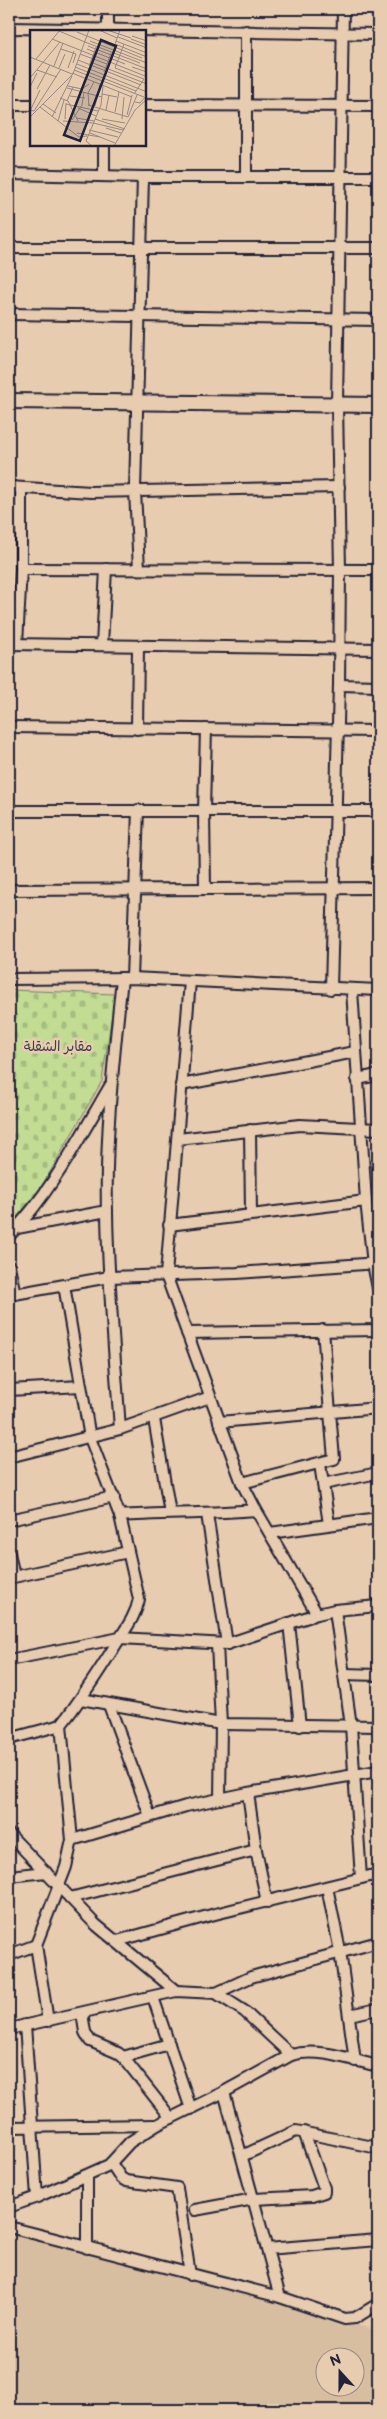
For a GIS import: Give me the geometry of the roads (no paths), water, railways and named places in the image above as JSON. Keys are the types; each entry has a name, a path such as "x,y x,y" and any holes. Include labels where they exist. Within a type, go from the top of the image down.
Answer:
{"street":[{"path":"9,28 108,30 108,9"},
{"path":"330,989 337,811 339,685 340,570 337,405 342,9"},
{"path":"146,30 378,34"},
{"path":"246,31 246,177"},
{"path":"9,104 30,105"},
{"path":"146,105 378,106"},
{"path":"104,146 104,175"},
{"path":"9,174 143,177 378,177"},
{"path":"139,568 135,490 143,177"},
{"path":"9,248 378,248"},
{"path":"9,314 378,320"},
{"path":"9,401 378,405"},
{"path":"9,487 91,492 339,487"},
{"path":"20,488 21,568 13,644 378,649"},
{"path":"21,568 378,570"},
{"path":"102,645 106,569"},
{"path":"137,729 138,647"},
{"path":"339,685 378,686"},
{"path":"9,726 137,729 378,730"},
{"path":"205,888 206,729"},
{"path":"120,1430 109,1277 107,1211 110,1084 127,978 135,888 138,810"},
{"path":"9,811 378,811"},
{"path":"9,890 378,888"},
{"path":"9,979 127,978 378,990"},
{"path":"190,981 166,1275 242,1482 256,1510 317,1614"},
{"path":"352,990 366,1201 373,1219 378,1288"},
{"path":"181,1085 355,1052"},
{"path":"358,1079 378,1076"},
{"path":"9,1236 32,1210 74,1148 110,1084"},
{"path":"178,1139 300,1125 362,1126 378,1129"},
{"path":"250,1130 251,1214"},
{"path":"169,1225 366,1201"},
{"path":"17,1228 107,1211"},
{"path":"9,1266 12,1295 109,1277 237,1273 376,1264"},
{"path":"9,1739 61,1725 80,1700 120,1638 136,1612 139,1599 120,1516 90,1438 64,1285"},
{"path":"242,1482 331,1461 335,1456 329,1411 323,1330"},
{"path":"187,1333 378,1330"},
{"path":"9,1390 81,1386"},
{"path":"9,1457 120,1430 210,1397"},
{"path":"219,1422 378,1408"},
{"path":"154,1419 170,1513"},
{"path":"320,1464 329,1524"},
{"path":"323,1484 378,1473"},
{"path":"9,1520 114,1497"},
{"path":"120,1516 170,1513 207,1514 256,1510"},
{"path":"207,1514 222,1644 220,1799"},
{"path":"270,1533 378,1518"},
{"path":"9,1553 11,1577 128,1552"},
{"path":"9,1660 120,1638 222,1644 317,1614 335,1610 378,1606"},
{"path":"335,1610 351,1726 361,1878"},
{"path":"289,1624 300,1726"},
{"path":"344,1674 378,1675"},
{"path":"80,1700 221,1724 378,1726"},
{"path":"109,1705 150,1816"},
{"path":"48,2021 36,1945 70,1856 72,1840 61,1725"},
{"path":"72,1840 150,1816 220,1799 378,1771"},
{"path":"248,1793 256,1850 267,1902"},
{"path":"9,1834 95,1924 176,1991"},
{"path":"70,1898 256,1850"},
{"path":"9,1876 46,1872"},
{"path":"117,1941 378,1874"},
{"path":"327,1887 340,1951 355,2061"},
{"path":"9,2029 176,1991 216,1993 252,1977 378,1942"},
{"path":"9,1954 36,1945"},
{"path":"216,1993 244,2012 291,2055"},
{"path":"153,1997 192,2109"},
{"path":"349,2015 378,2009"},
{"path":"82,2013 87,2037 90,2041 118,2052 171,2118"},
{"path":"25,2025 37,2197"},
{"path":"123,2057 169,2044"},
{"path":"9,2207 87,2176 111,2163 130,2142 157,2125 192,2109 291,2055 301,2052 316,2052 378,2066"},
{"path":"224,2092 280,2298"},
{"path":"9,2127 157,2125"},
{"path":"242,2156 293,2132 304,2132 378,2148"},
{"path":"195,2210 254,2199 312,2196 324,2192 304,2132"},
{"path":"111,2163 120,2178 126,2182 178,2188 190,2275"},
{"path":"86,2248 87,2176"},
{"path":"9,2227 280,2298 345,2319 355,2318 378,2304"},
{"path":"267,2249 378,2240"}],"park label":[{"name":"مقابر الشقلة","path":"58,1046"}]}
